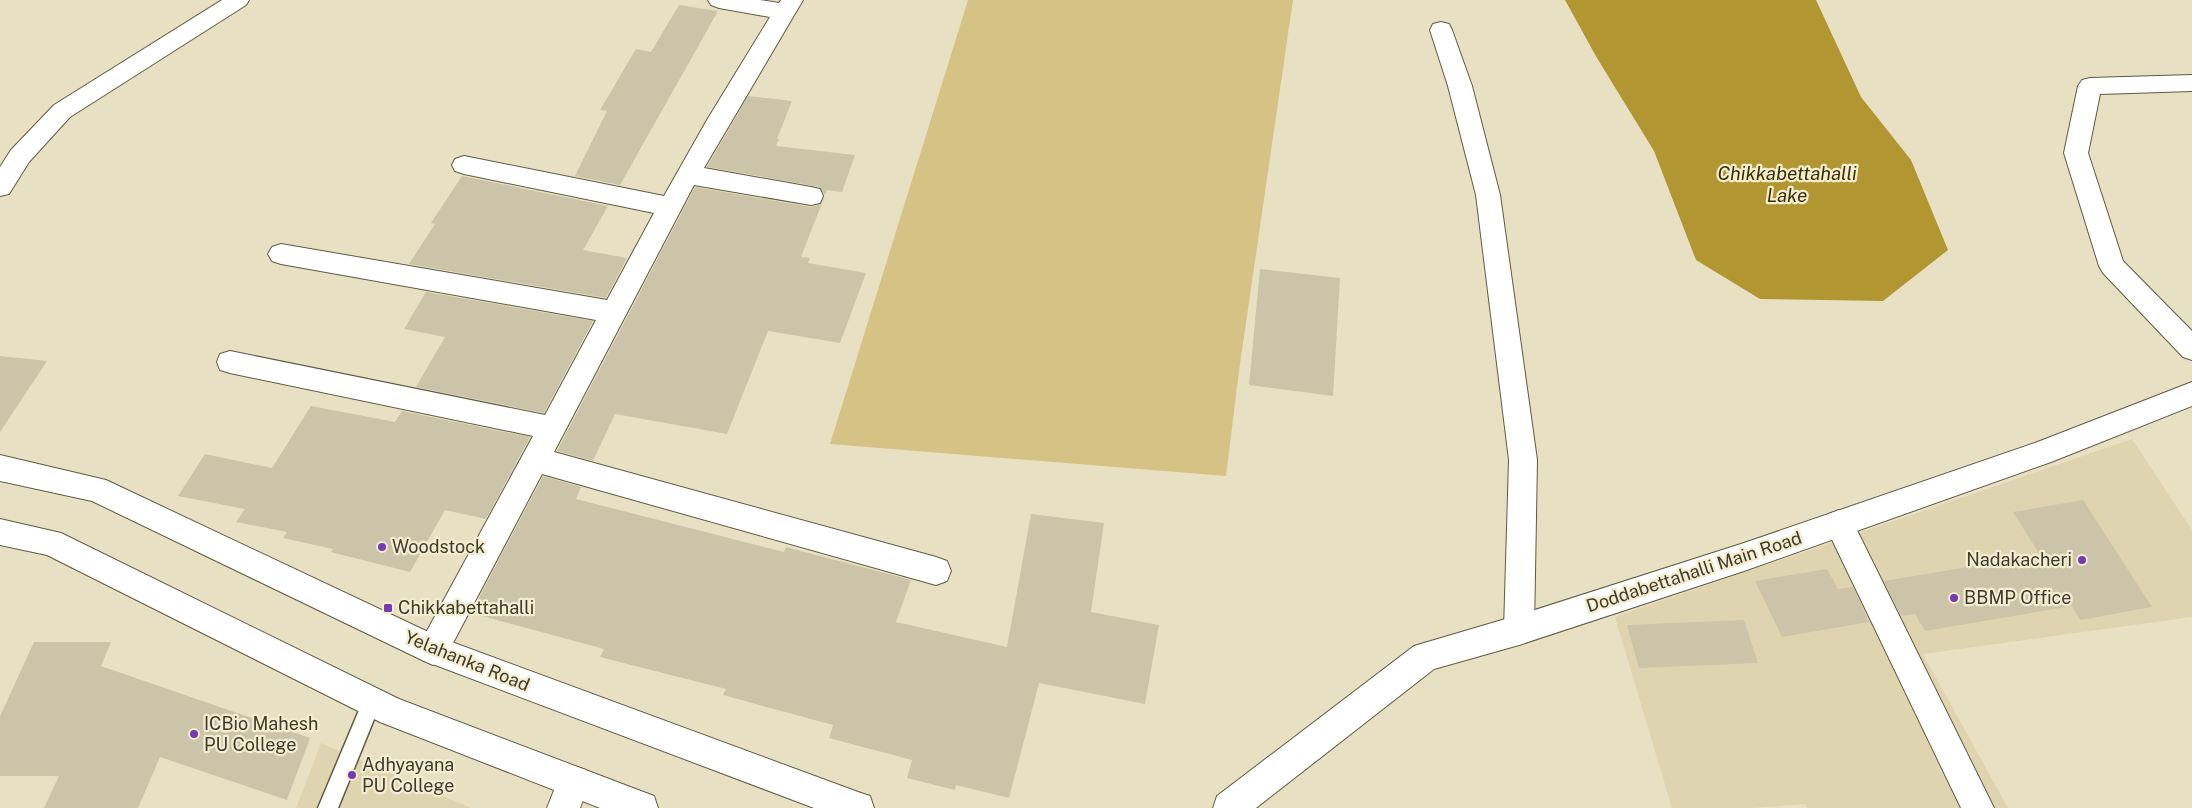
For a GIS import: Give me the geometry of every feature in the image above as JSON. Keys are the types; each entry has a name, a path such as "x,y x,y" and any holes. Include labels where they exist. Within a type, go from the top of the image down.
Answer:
{"street":[{"path":"0,186 20,156 62,111 238,0"},
{"path":"433,650 670,207 715,126 788,6 719,0"},
{"path":"1441,30 1460,86 1488,195 1522,450 1519,630"},
{"path":"2192,83 2090,86 2076,153 2112,266 2192,349"},
{"path":"464,165 670,207"},
{"path":"688,175 811,196"},
{"path":"281,254 614,312"},
{"path":"230,362 551,428"},
{"name":"Doddabettahalli Main Road","path":"1245,804 1425,656 1519,630 1744,557 2188,401"},
{"path":"534,459 936,571"},
{"name":"Yelahanka Road","path":"0,468 96,489 433,650 858,808"},
{"path":"1839,524 1978,808"},
{"path":"0,532 51,543 390,711 569,795 642,808"}],"lane":[{"path":"328,808 372,702"}],"shaded area":[{"path":"968,0 1293,0 1239,371 1226,476 830,444"},
{"path":"2132,439 2192,530 2192,617 1923,654 2008,808 1807,808 1805,804 1752,808 1672,808 1615,617"},
{"name":"Adhyayana PU College","path":"321,743 471,808 296,808"}],"water":[{"name":"Chikkabettahalli Lake","path":"1565,0 1816,0 1861,97 1911,160 1948,250 1883,301 1760,299 1696,260 1654,151 1597,58"}],"building":[{"path":"679,5 718,11 620,185 575,176 607,111 600,110 636,49 651,52"},
{"path":"748,96 792,101 776,146 855,155 842,192 827,190 825,196 820,187 707,167"},
{"path":"462,176 608,206 583,250 627,258 606,298 409,264 435,224 431,223"},
{"path":"695,187 811,207 822,204 801,257 810,258 808,263 866,273 840,343 768,331 727,434 615,414 593,461 557,451"},
{"path":"1260,269 1340,278 1333,396 1249,385"},
{"path":"426,292 593,321 544,413 416,387 445,337 404,329"},
{"path":"0,356 47,361 0,432"},
{"path":"311,406 395,422 402,411 530,437 486,519 445,510 410,572 331,552 333,549 283,538 287,532 236,522 245,509 178,496 205,454 272,468"},
{"path":"543,476 581,487 576,499 784,552 786,547 911,580 896,622 1007,647 1031,514 1104,523 1091,612 1159,625 1145,704 1039,683 1009,798 956,785 955,790 907,778 912,760 829,738 833,725 723,695 726,689 600,657 604,649 471,613"},
{"path":"2083,500 2152,607 2080,620 2072,606 1925,631 1915,614 1901,616 1884,581 2040,555 2013,512"},
{"path":"1827,569 1838,589 1853,587 1869,622 1782,637 1755,581"},
{"path":"1744,620 1758,663 1639,668 1627,625"},
{"path":"34,642 111,642 101,666 310,738 287,800 160,757 138,808 44,808 59,776 0,776 0,716"}],"place":[{"name":"Woodstock","path":"382,547"},
{"name":"Nadakacheri","path":"2082,560"},
{"name":"BBMP Office","path":"1954,598"},
{"name":"Chikkabettahalli","path":"388,608"},
{"name":"ICBio Mahesh PU College","path":"194,734"},
{"name":"Adhyayana PU College","path":"352,775"}]}
